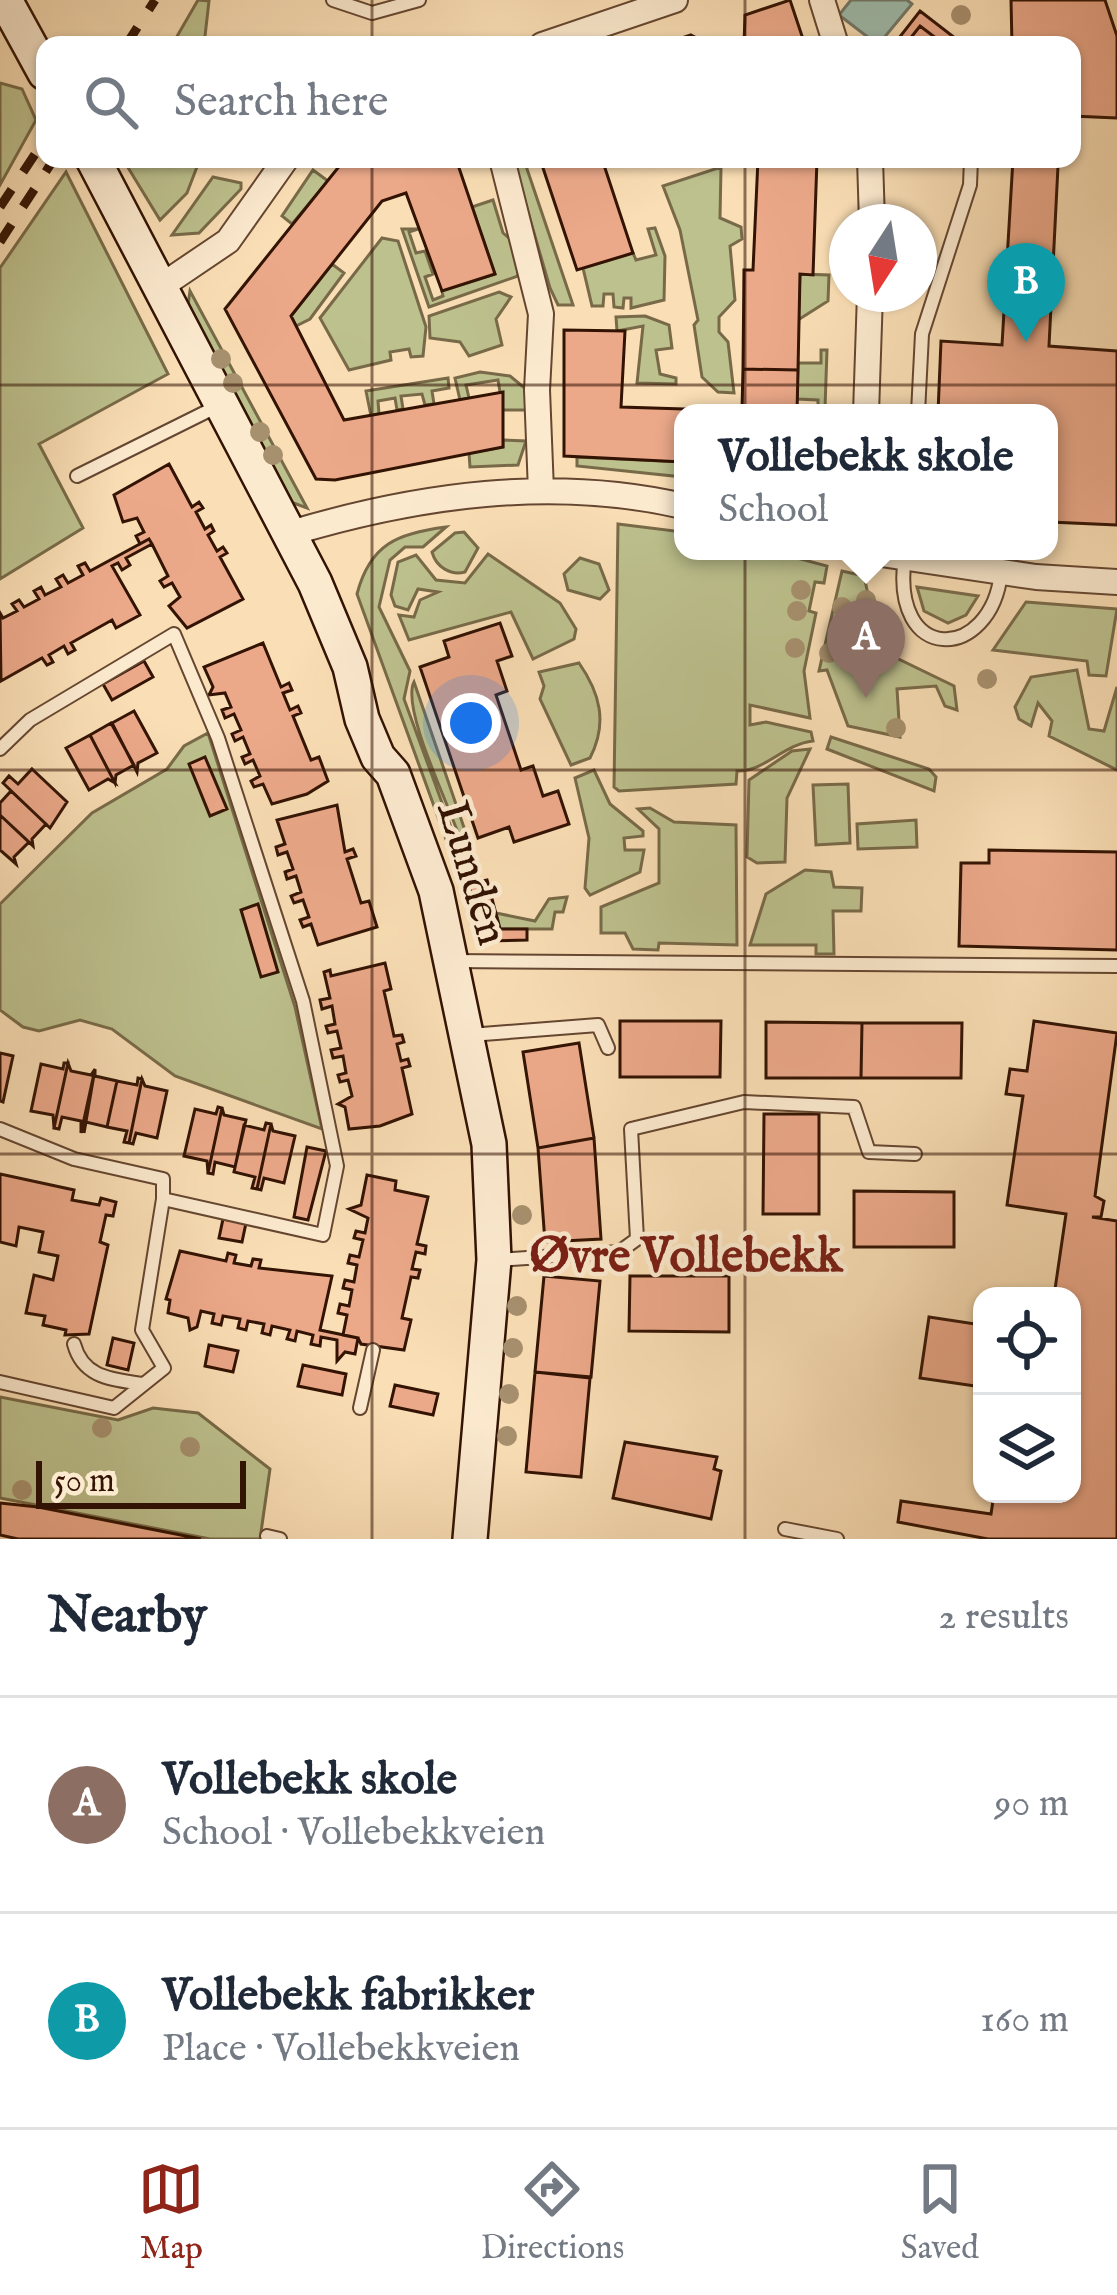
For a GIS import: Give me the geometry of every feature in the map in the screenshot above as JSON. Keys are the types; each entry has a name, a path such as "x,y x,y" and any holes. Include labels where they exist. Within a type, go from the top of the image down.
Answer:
{"street":[{"path":"569,36 676,0"},
{"path":"822,0 833,36"},
{"path":"7,16 36,60"},
{"name":"Lunden","path":"98,168 291,533 346,656 378,757 393,774 415,828 453,961 489,1144 494,1260 470,1539"},
{"path":"160,287 228,242 280,168"},
{"path":"504,168 541,314 537,390 542,491"},
{"path":"870,168 871,204"},
{"path":"866,404 869,312"},
{"path":"291,533 394,505 542,491 613,494 674,504"},
{"path":"932,560 1001,573 1117,582"}],"lane":[{"path":"333,0 372,13 419,0"},
{"path":"918,404 922,334 970,185 971,168"},
{"path":"77,476 221,404"},
{"path":"906,560 905,611 918,629 943,639 967,634 982,621 999,593 1001,573"},
{"path":"0,749 30,720 173,634 218,738 303,1001 337,1166 323,1234 163,1199"},
{"path":"453,961 1117,966"},
{"path":"470,1035 598,1025 608,1048"},
{"path":"604,1032 620,1032"},
{"path":"494,1260 620,1252 637,1239 631,1130 744,1102 854,1107 869,1152 915,1154"},
{"path":"0,1129 74,1159 163,1179 142,1330 164,1368 114,1408 0,1382"},
{"path":"74,1344 78,1360 97,1376 142,1384"},
{"path":"360,1408 373,1350"},
{"path":"785,1529 837,1539"}],"green space":[{"path":"198,0 209,1 205,36 177,36"},
{"path":"0,83 22,89 36,120 0,185"},
{"path":"128,168 197,168 187,193 160,220"},
{"path":"515,168 527,168 573,305 558,305"},
{"path":"721,168 720,218 741,227 742,239 730,246 735,300 719,317 719,332 728,342 734,393 718,392 702,377 694,325 698,320 680,230 663,186"},
{"path":"313,170 328,181 292,224 282,216"},
{"path":"66,172 168,374 39,444 83,528 0,579 0,268"},
{"path":"213,177 241,183 241,189 199,233 172,235"},
{"path":"493,200 503,233 515,243 518,276 429,307 402,229 418,229 409,232 416,253 425,251 433,274 425,277 433,300 443,296 442,291 495,274 472,207"},
{"path":"655,228 665,256 664,300 631,308 631,298 624,298 623,308 614,307 613,294 604,294 603,306 592,306 583,268 633,253 636,260 656,255 648,229"},
{"path":"382,238 398,241 426,327 423,356 411,357 409,349 390,352 391,360 349,370 320,318"},
{"path":"332,264 344,273 310,319 296,326 291,316"},
{"path":"800,274 829,275 828,301 798,320"},
{"path":"190,291 307,508 288,501 187,312"},
{"path":"499,292 511,297 496,319 502,345 469,356 460,342 430,338 429,316"},
{"path":"645,316 669,325 672,348 656,350 660,374 676,378 676,384 637,383 643,326 617,331 616,317"},
{"path":"821,350 827,350 825,404 797,399 798,363 821,363"},
{"path":"480,372 510,376 527,390 527,410 503,410 498,380 466,385 469,398 460,400 455,378"},
{"path":"448,378 449,388 432,391 434,404 425,405 422,394 401,396 403,409 397,410 395,398 378,401 379,414 371,416 366,391"},
{"path":"503,440 526,441 518,465 470,467 469,453 503,447"},
{"path":"577,457 674,462 674,476 577,466"},
{"path":"618,524 674,531 674,560 805,560 827,566 824,583 815,582 809,611 816,613 804,671 810,718 750,705 750,725 766,722 811,732 813,741 737,771 736,784 619,791 614,787"},
{"path":"446,527 423,547 405,547 390,560 379,607 410,671 404,699 459,849 472,852 477,868 465,868 469,884 463,886 357,594 370,563 388,544"},
{"path":"464,532 478,548 465,572 449,571 432,552 455,533"},
{"path":"488,554 560,603 576,629 574,639 533,659 511,612 409,640 399,615 414,617 420,600 438,592 418,589 408,610 395,606 391,595 398,562 416,555 436,580 465,583"},
{"path":"580,558 599,564 609,590 600,599 568,590 564,574"},
{"path":"842,571 864,576 880,650 954,686 957,710 945,706 936,686 897,689 900,737 848,726 827,670 819,671"},
{"path":"917,587 978,596 966,615 948,623 924,611"},
{"path":"1026,602 1117,609 1106,676 1089,675 1087,661 993,650"},
{"path":"579,663 596,697 599,733 590,758 571,765 540,699 544,686 539,672"},
{"path":"1077,670 1089,729 1104,731 1117,687 1117,770 1049,736 1052,721 1038,703 1031,726 1019,719 1015,707 1031,677"},
{"path":"414,682 470,845 459,836 420,734"},
{"path":"208,733 295,1007 322,1129 175,1076 112,1029 80,1020 39,1031 23,1027 0,1010 0,904 92,813 167,769 184,746"},
{"path":"831,737 929,769 936,777 934,791 827,749"},
{"path":"810,749 787,798 785,862 757,863 747,857 749,780 792,751"},
{"path":"594,770 610,804 643,831 643,836 624,838 625,850 644,850 640,872 590,895 585,888 589,838 575,778"},
{"path":"848,784 850,843 816,845 813,785"},
{"path":"650,808 674,822 736,825 737,945 659,943 658,950 633,949 625,933 601,933 601,907 659,883 659,829 638,809"},
{"path":"916,820 917,847 858,849 857,824"},
{"path":"805,870 831,872 834,887 862,888 861,911 833,911 834,954 816,954 816,945 750,945 766,894"},
{"path":"567,897 563,912 555,912 552,929 500,929 496,913 535,921 549,899"},
{"path":"0,1397 118,1420 153,1408 198,1413 270,1469 260,1539 210,1539 0,1498"}],"shaded area":[{"path":"851,0 907,0 912,4 885,36 866,36 839,15"}],"building":[{"path":"790,0 802,36 744,36 745,15"},
{"path":"1011,0 1105,0 1117,36 1117,118 1081,116 1081,36 1012,36"},
{"path":"920,11 952,36 900,36"},
{"path":"920,26 933,36 912,36"},
{"path":"338,168 459,168 495,274 442,291 406,193 382,201 291,316 344,420 503,392 503,447 335,480 316,479 225,309"},
{"path":"543,168 605,168 633,253 577,270"},
{"path":"758,168 817,168 813,275 800,274 798,370 743,369 744,270 753,270"},
{"path":"1012,168 1058,168 1049,346 1117,351 1117,525 1058,522 1058,404 938,404 941,341 1002,345"},
{"path":"564,330 625,331 621,407 674,409 674,462 564,456"},
{"path":"743,369 798,370 797,404 742,404"},
{"path":"169,464 192,507 199,502 203,508 196,512 205,529 211,525 214,531 208,535 217,551 223,547 227,553 220,557 243,599 187,628 169,606 180,597 172,583 164,587 160,581 168,576 152,544 149,539 140,544 136,536 144,532 137,518 123,522 114,495"},
{"path":"149,539 152,544 126,558 130,565 122,570 118,563 112,566 140,615 116,628 112,620 71,643 75,650 68,654 64,646 49,655 53,662 47,665 42,658 1,681 0,613 3,618 17,611 12,604 19,600 24,607 39,599 34,591 41,587 45,595 61,587 56,579 63,575 68,583 83,575 78,566 85,563 90,571"},
{"path":"500,623 512,656 497,661 507,691 496,695 521,770 533,766 543,796 558,791 569,824 514,842 509,827 478,838 420,667 449,657 444,641"},
{"path":"263,643 281,687 289,683 292,690 283,693 290,710 298,706 301,713 293,716 311,760 319,757 328,781 307,794 272,804 263,784 254,787 251,781 260,776 253,760 245,764 242,757 250,754 243,737 235,741 232,734 241,730 234,714 225,718 222,710 231,707 225,693 209,695 213,687 204,667"},
{"path":"144,661 153,677 112,700 103,684"},
{"path":"134,711 157,753 138,763 137,772 112,723"},
{"path":"111,723 134,765 116,775 115,783 90,735"},
{"path":"90,735 115,783 108,779 89,790 66,748"},
{"path":"205,757 227,809 210,816 189,764"},
{"path":"32,769 67,802 50,828 3,783 9,776 18,784"},
{"path":"11,791 46,824 32,839 33,846 0,815 0,803"},
{"path":"337,805 345,852 353,849 356,856 347,859 361,903 369,901 377,927 318,945 311,924 303,927 300,920 309,917 303,900 294,903 291,896 301,892 296,876 287,879 285,872 293,869 287,852 278,855 276,847 285,844 277,820"},
{"path":"0,815 29,842 14,857 16,864 0,850"},
{"path":"989,850 1117,852 1117,950 959,946 961,863 989,863"},
{"path":"487,880 500,929 527,929 527,940 483,941 469,884"},
{"path":"258,904 278,972 261,977 241,910"},
{"path":"385,963 391,989 384,991 394,1036 402,1035 404,1042 397,1044 401,1061 408,1059 410,1066 402,1068 412,1114 380,1126 349,1129 345,1107 338,1104 352,1096 348,1080 340,1082 338,1075 346,1073 343,1056 333,1058 331,1050 341,1048 337,1031 328,1033 326,1026 335,1024 332,1006 322,1009 320,1000 330,998 324,972 330,970 331,976"},
{"path":"620,1021 721,1021 720,1077 620,1077"},
{"path":"1034,1021 1117,1033 1095,1196 1104,1201 1101,1217 1092,1217 1117,1221 1117,1539 988,1539 898,1522 901,1501 991,1514 993,1503 1081,1503 1081,1287 1055,1287 1066,1214 1007,1205 1023,1096 1006,1094 1010,1069 1027,1071"},
{"path":"766,1022 862,1023 861,1078 766,1078"},
{"path":"862,1023 962,1023 961,1078 861,1078"},
{"path":"579,1043 594,1138 538,1148 523,1052"},
{"path":"0,1053 13,1056 3,1102 0,1101"},
{"path":"68,1063 54,1128 53,1115 31,1111 41,1064 63,1069"},
{"path":"68,1063 71,1071 91,1075 95,1069 81,1133 81,1121 62,1117 59,1129 54,1128"},
{"path":"95,1069 95,1076 117,1081 107,1127 86,1122 84,1133"},
{"path":"138,1078 142,1079 129,1143 124,1142 127,1131 107,1127 117,1081 137,1085"},
{"path":"142,1079 145,1086 167,1091 157,1138 136,1133 133,1144 129,1143"},
{"path":"222,1108 208,1173 207,1161 184,1156 195,1109 216,1114"},
{"path":"222,1108 224,1115 246,1120 235,1167 215,1162 213,1174 208,1173"},
{"path":"764,1114 819,1114 819,1214 763,1214"},
{"path":"266,1123 271,1124 257,1189 252,1188 255,1177 234,1172 244,1125 264,1130"},
{"path":"271,1124 273,1131 295,1136 284,1183 264,1178 261,1190 257,1189"},
{"path":"594,1138 601,1239 545,1242 538,1148"},
{"path":"307,1147 326,1151 308,1220 294,1217"},
{"path":"0,1174 74,1190 72,1200 99,1205 101,1198 116,1202 113,1216 106,1215 100,1242 108,1245 89,1334 65,1335 66,1330 43,1325 45,1316 26,1313 34,1275 53,1280 58,1256 39,1252 43,1232 19,1227 16,1246 0,1242"},
{"path":"367,1175 396,1181 395,1190 428,1197 417,1244 426,1246 425,1254 416,1252 412,1269 420,1270 418,1278 411,1277 402,1318 411,1320 404,1350 361,1344 358,1338 343,1335 347,1315 338,1313 340,1304 349,1306 352,1290 343,1288 345,1280 354,1282 357,1265 348,1263 350,1255 359,1257 363,1240 354,1238 356,1231 365,1233 368,1218 349,1209 361,1205"},
{"path":"854,1191 954,1192 954,1247 854,1247"},
{"path":"223,1219 246,1223 242,1242 219,1238"},
{"path":"180,1251 226,1261 228,1253 236,1255 234,1263 251,1266 253,1259 261,1260 259,1268 332,1276 320,1330 358,1338 355,1354 345,1352 337,1361 337,1340 321,1337 320,1346 311,1344 313,1335 297,1331 295,1341 287,1339 290,1330 272,1326 270,1335 262,1333 264,1324 248,1321 246,1330 238,1328 240,1319 223,1316 221,1325 212,1323 214,1314 201,1311 197,1327 190,1330 188,1318 168,1313 170,1300 166,1299"},
{"path":"544,1276 600,1281 591,1377 535,1372"},
{"path":"630,1276 729,1276 729,1332 629,1331"},
{"path":"929,1317 973,1324 973,1386 920,1378"},
{"path":"113,1338 134,1343 128,1370 107,1365"},
{"path":"209,1345 238,1351 233,1372 205,1366"},
{"path":"303,1365 346,1374 342,1395 298,1386"},
{"path":"535,1372 590,1378 581,1477 526,1472"},
{"path":"395,1385 438,1394 433,1415 390,1406"},
{"path":"625,1442 717,1457 714,1469 721,1471 711,1519 613,1498"},
{"path":"0,1503 201,1539 18,1539 0,1535"}],"railway":[{"path":"132,36 155,0"},
{"path":"0,207 36,153"},
{"path":"0,242 48,168"}],"place":[{"name":"Vollebekk fabrikker","path":"1026,342"},
{"name":"Vollebekk skole","path":"866,698"}],"district":[{"name":"Øvre Vollebekk","path":"686,1258"}]}
